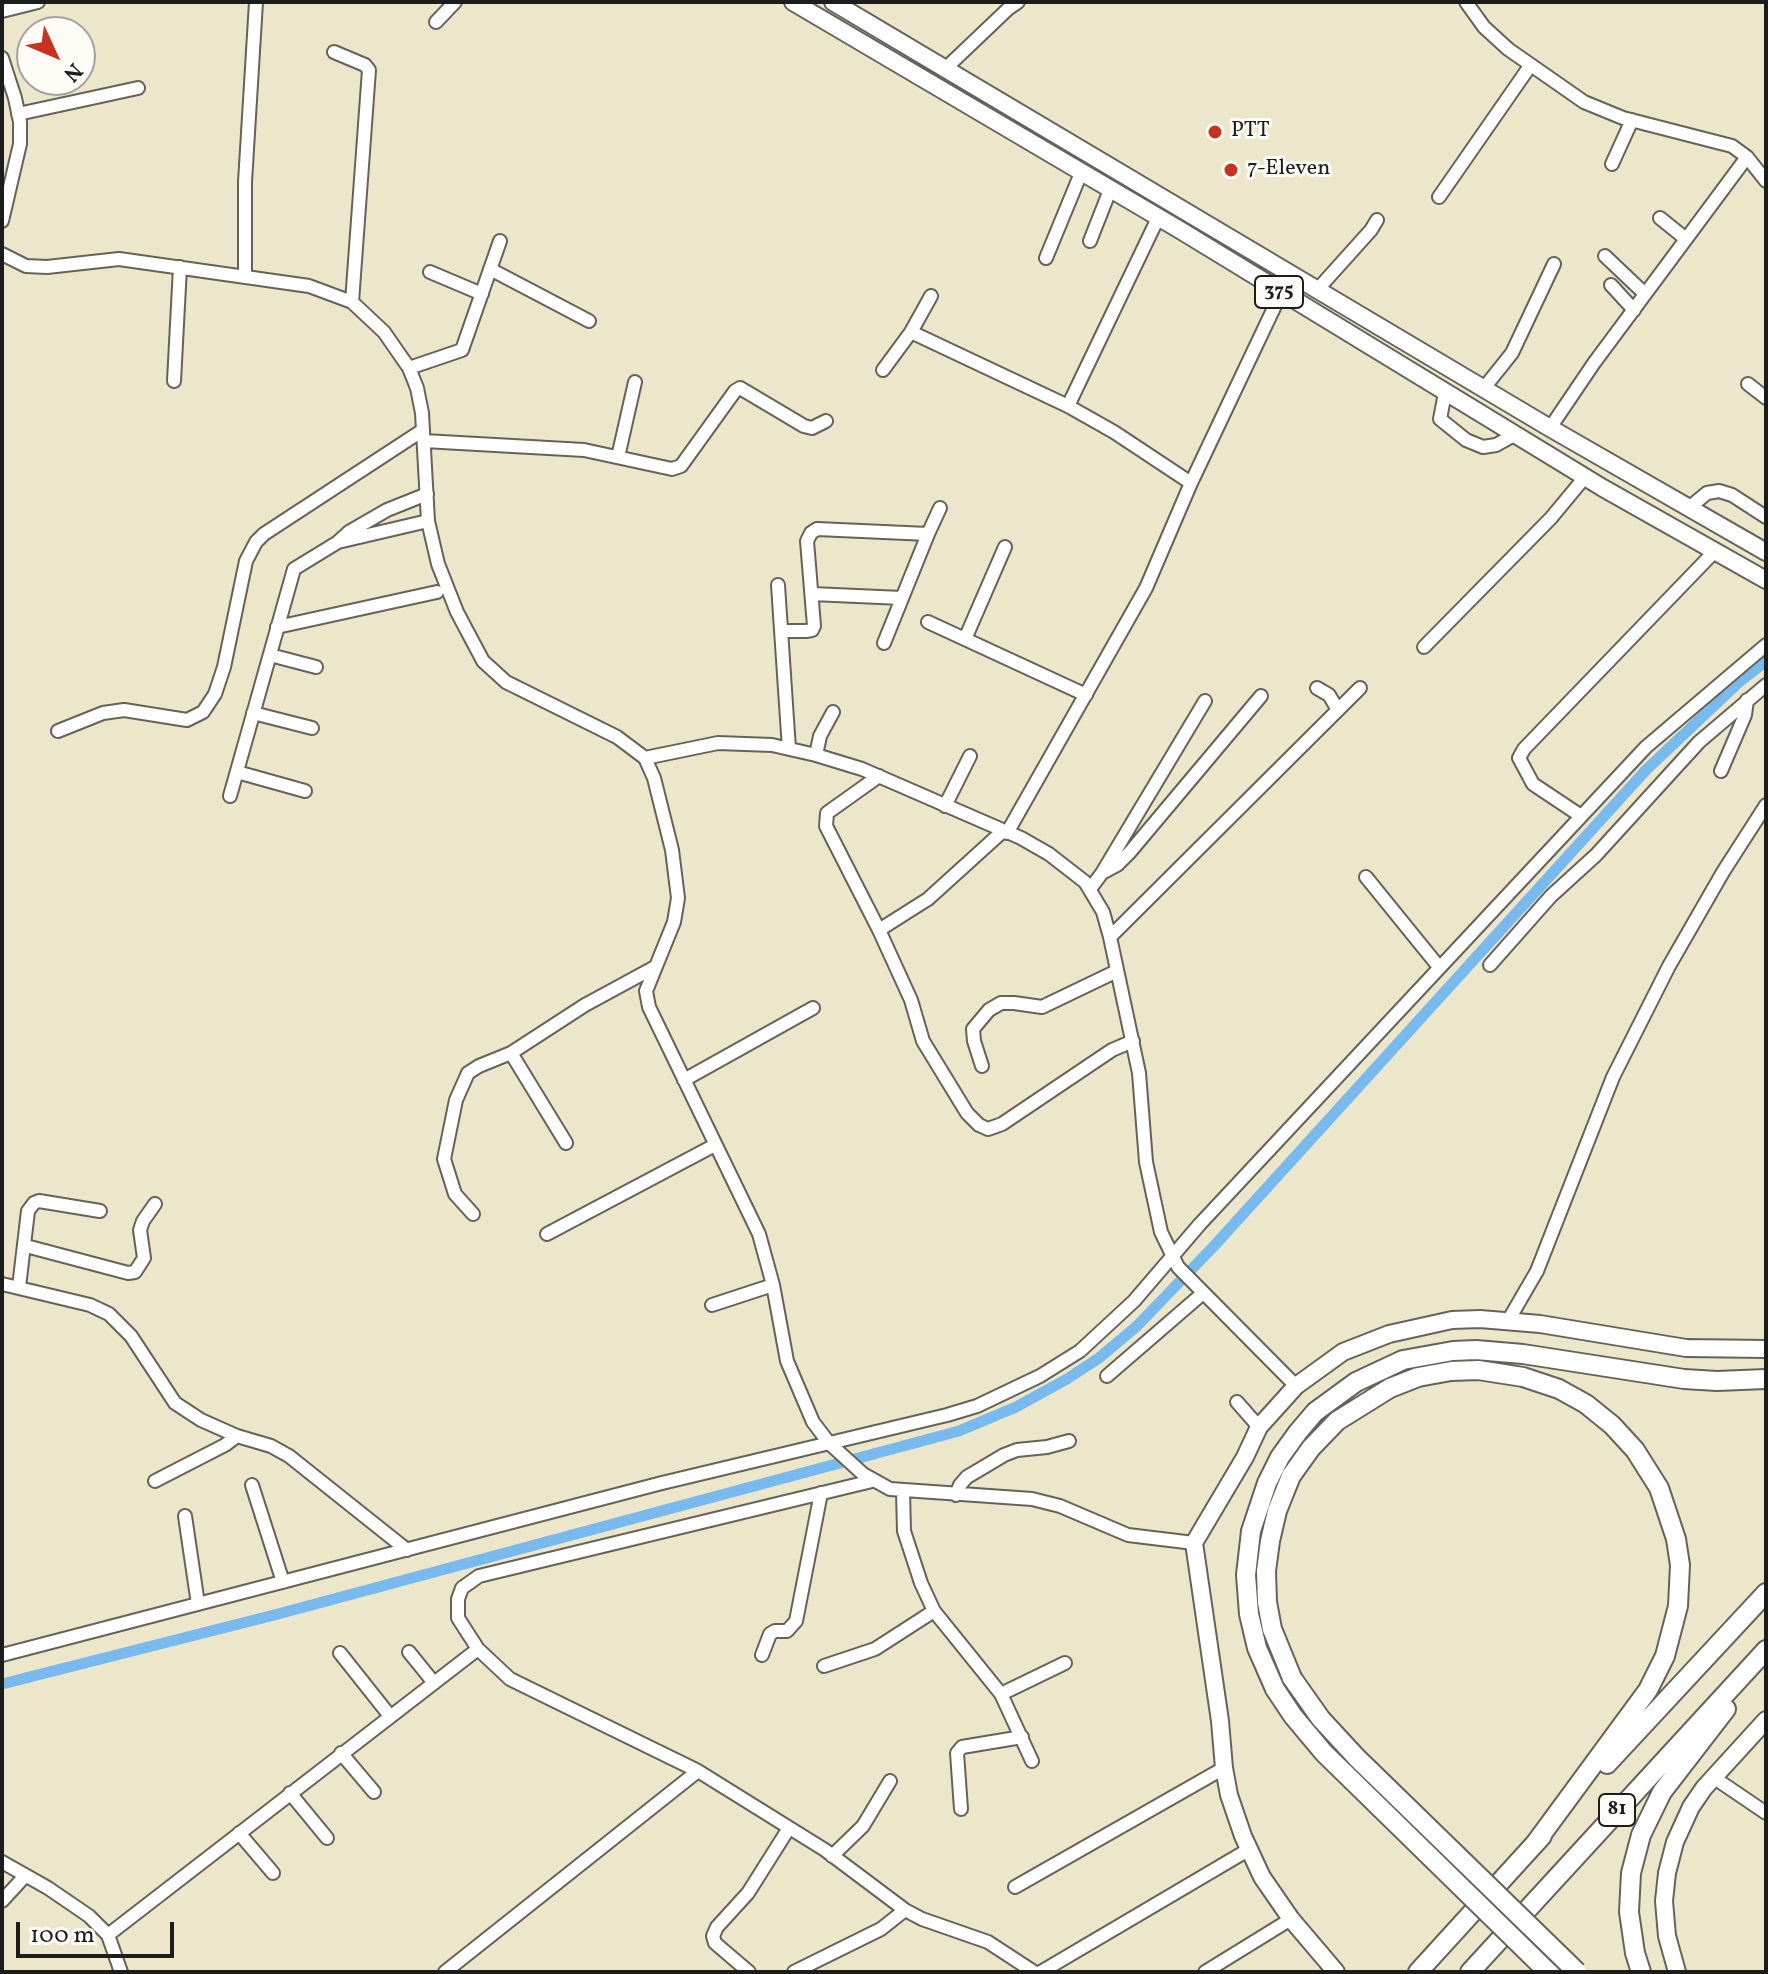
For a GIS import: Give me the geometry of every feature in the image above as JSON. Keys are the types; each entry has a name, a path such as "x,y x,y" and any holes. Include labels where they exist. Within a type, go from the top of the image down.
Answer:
{"highway":[{"path":"1548,1972 1324,1753 1275,1689 1252,1629 1246,1575 1251,1531 1267,1483 1280,1457 1315,1412 1356,1382 1403,1360 1476,1350 1523,1354 1684,1379 1766,1379"},
{"path":"1534,1845 1648,1690 1665,1656 1678,1606 1680,1578 1676,1539 1659,1488 1644,1461 1586,1404 1559,1389 1523,1377 1478,1370 1418,1377 1390,1388 1337,1421 1311,1448 1291,1476 1277,1511 1266,1571 1272,1629 1292,1678 1321,1719 1357,1758 1577,1972"},
{"name":"81","path":"1418,1972 1766,1593"},
{"name":"81","path":"1470,1972 1766,1650"},
{"path":"1641,1972 1629,1912 1631,1873 1641,1835 1656,1802 1677,1770 1766,1660"}],"main road":[{"name":"375","path":"793,2 1158,218 1514,435 1766,580"},
{"name":"375","path":"833,2 1550,428 1766,552"},
{"path":"1573,441 1585,477"},
{"path":"1336,1972 1291,1919 1262,1877 1248,1850 1229,1795 1224,1768 1194,1543 1245,1457 1259,1427 1296,1386 1343,1352 1389,1334 1452,1320 1568,1327 1686,1348 1766,1349"},
{"path":"1677,1972 1665,1925 1667,1873 1685,1819 1713,1777 1766,1720"}],"street":[{"path":"2,11 38,2"},
{"path":"245,276 245,182 256,2"},
{"path":"436,22 455,2"},
{"path":"946,68 1018,2"},
{"path":"1466,2 1484,27 1508,49 1584,102 1632,120 1732,146 1747,157 1766,181"},
{"path":"334,52 365,65 369,70 352,302"},
{"path":"2,58 18,114 20,144 2,221"},
{"path":"1439,197 1530,66"},
{"path":"18,114 138,88"},
{"path":"1612,164 1632,120"},
{"path":"1550,428 1747,157"},
{"path":"2,168 12,179"},
{"path":"1046,258 1081,173"},
{"path":"1090,241 1110,190"},
{"path":"1068,406 1158,218"},
{"path":"1660,218 1686,239"},
{"path":"1318,289 1377,220"},
{"path":"409,368 462,350 500,241"},
{"path":"2,254 26,266 47,267 119,259 309,286 352,302 384,332 409,368 417,388 424,435 428,521 438,564 457,612 483,661 506,682 617,737 645,758 654,778 669,835 678,898 674,922 646,991 649,1007 759,1234 773,1285 787,1361 813,1422 834,1447 867,1477 903,1491 1032,1499 1060,1506 1128,1535 1194,1543"},
{"path":"1605,256 1645,294"},
{"path":"1484,388 1512,353 1554,264"},
{"path":"174,381 180,267"},
{"path":"490,269 589,321"},
{"path":"430,272 482,294"},
{"path":"1611,285 1634,310"},
{"path":"879,930 928,899 1005,832 1146,588 1191,483 1281,293"},
{"path":"883,370 911,332 931,296"},
{"path":"911,332 1068,406 1191,483"},
{"path":"618,457 635,382"},
{"path":"1748,384 1766,398"},
{"path":"58,731 103,713 124,710 187,720 203,712 215,694 224,667 246,561 256,542 264,534 424,435 584,450 678,468 740,388 804,426 818,427 826,421"},
{"path":"1445,393 1440,419 1466,440 1483,447 1496,445 1514,435"},
{"path":"1424,647 1551,518 1585,477"},
{"path":"1690,507 1707,493 1719,491 1732,495 1766,517"},
{"path":"230,796 294,569 387,510 427,494"},
{"path":"884,643 940,508"},
{"path":"338,542 428,521"},
{"path":"781,631 812,630 807,541 817,529 928,534"},
{"path":"965,639 1005,547"},
{"path":"1581,816 1533,784 1519,758 1524,749 1715,551"},
{"path":"778,585 789,749"},
{"path":"277,627 437,592"},
{"path":"812,594 902,598"},
{"path":"928,622 1086,695"},
{"path":"2,1655 662,1483 834,1447 977,1406 1040,1376 1104,1332 1175,1262 1439,967 1646,747 1766,645"},
{"path":"270,655 316,667"},
{"path":"1490,965 1530,918 1596,855 1699,742 1766,685"},
{"path":"1317,688 1329,695 1338,710"},
{"path":"1110,937 1360,688"},
{"path":"1102,873 1117,865 1130,852 1261,696"},
{"path":"1721,771 1745,715 1747,700"},
{"path":"1090,889 1205,701"},
{"path":"816,755 820,736 833,712"},
{"path":"253,713 312,728"},
{"path":"645,758 718,743 749,743 816,755 879,776 1005,832 1049,854 1072,870 1090,889 1103,912 1110,937 1139,1073 1151,1191 1161,1232 1175,1262 1199,1291 1296,1386"},
{"path":"945,806 970,756"},
{"path":"237,772 305,791"},
{"path":"879,776 824,818 911,1000 923,1041 960,1103 979,1125 988,1129 1002,1124 1112,1050 1133,1041"},
{"path":"1508,1321 1537,1271 1626,1052 1677,952 1766,805"},
{"path":"1366,877 1439,967"},
{"path":"473,1214 455,1194 444,1159 456,1100 468,1073 511,1053 585,1005 655,967"},
{"path":"982,1066 973,1029 989,1010 1001,1003 1042,1007 1117,971"},
{"path":"684,1080 813,1008"},
{"path":"511,1053 566,1143"},
{"path":"547,1234 715,1145"},
{"path":"19,1287 28,1211 34,1203 39,1201 100,1211"},
{"path":"26,1246 128,1273 135,1272 144,1258 140,1230 155,1204"},
{"path":"2,1284 90,1305 109,1314 131,1336 175,1403 201,1420 237,1436 271,1446 289,1456 407,1550"},
{"path":"712,1305 773,1285"},
{"path":"1107,1376 1199,1291"},
{"path":"1237,1402 1259,1427"},
{"path":"155,1481 237,1436"},
{"path":"956,1495 967,1477 1004,1455 1069,1441"},
{"path":"867,1477 821,1493 479,1576 462,1588 458,1599 458,1618 478,1649 510,1679 698,1771 832,1856 905,1910 988,1942 1034,1972"},
{"path":"252,1485 283,1582"},
{"path":"903,1491 904,1531 934,1611 1001,1694 1032,1761"},
{"path":"762,1655 770,1634 787,1631 796,1621 821,1493"},
{"path":"185,1516 198,1604"},
{"path":"824,1666 875,1649 934,1611"},
{"path":"108,1935 478,1649"},
{"path":"409,1652 434,1683"},
{"path":"340,1653 390,1716"},
{"path":"1001,1694 1065,1663"},
{"path":"961,1809 957,1753 962,1747 1022,1737"},
{"path":"341,1753 374,1792"},
{"path":"1015,1887 1224,1768"},
{"path":"445,1972 698,1771"},
{"path":"1713,1777 1766,1813"},
{"path":"832,1856 863,1826 890,1781"},
{"path":"290,1793 327,1838"},
{"path":"749,1972 715,1943 713,1936 717,1927 748,1893 789,1828"},
{"path":"239,1833 273,1873"},
{"path":"1041,1972 1248,1850"},
{"path":"2,1862 89,1916 108,1935 121,1972"},
{"path":"2,1901 25,1876"},
{"path":"794,1972 881,1929 905,1910"},
{"path":"1205,1972 1291,1919"}],"waterway":[{"path":"2,1684 278,1614 959,1431 1016,1407 1067,1379 1099,1358 1137,1326 1214,1246 1646,770 1738,683 1766,661"}],"place":[{"name":"PTT","path":"1215,132"},
{"name":"7-Eleven","path":"1231,170"}]}
